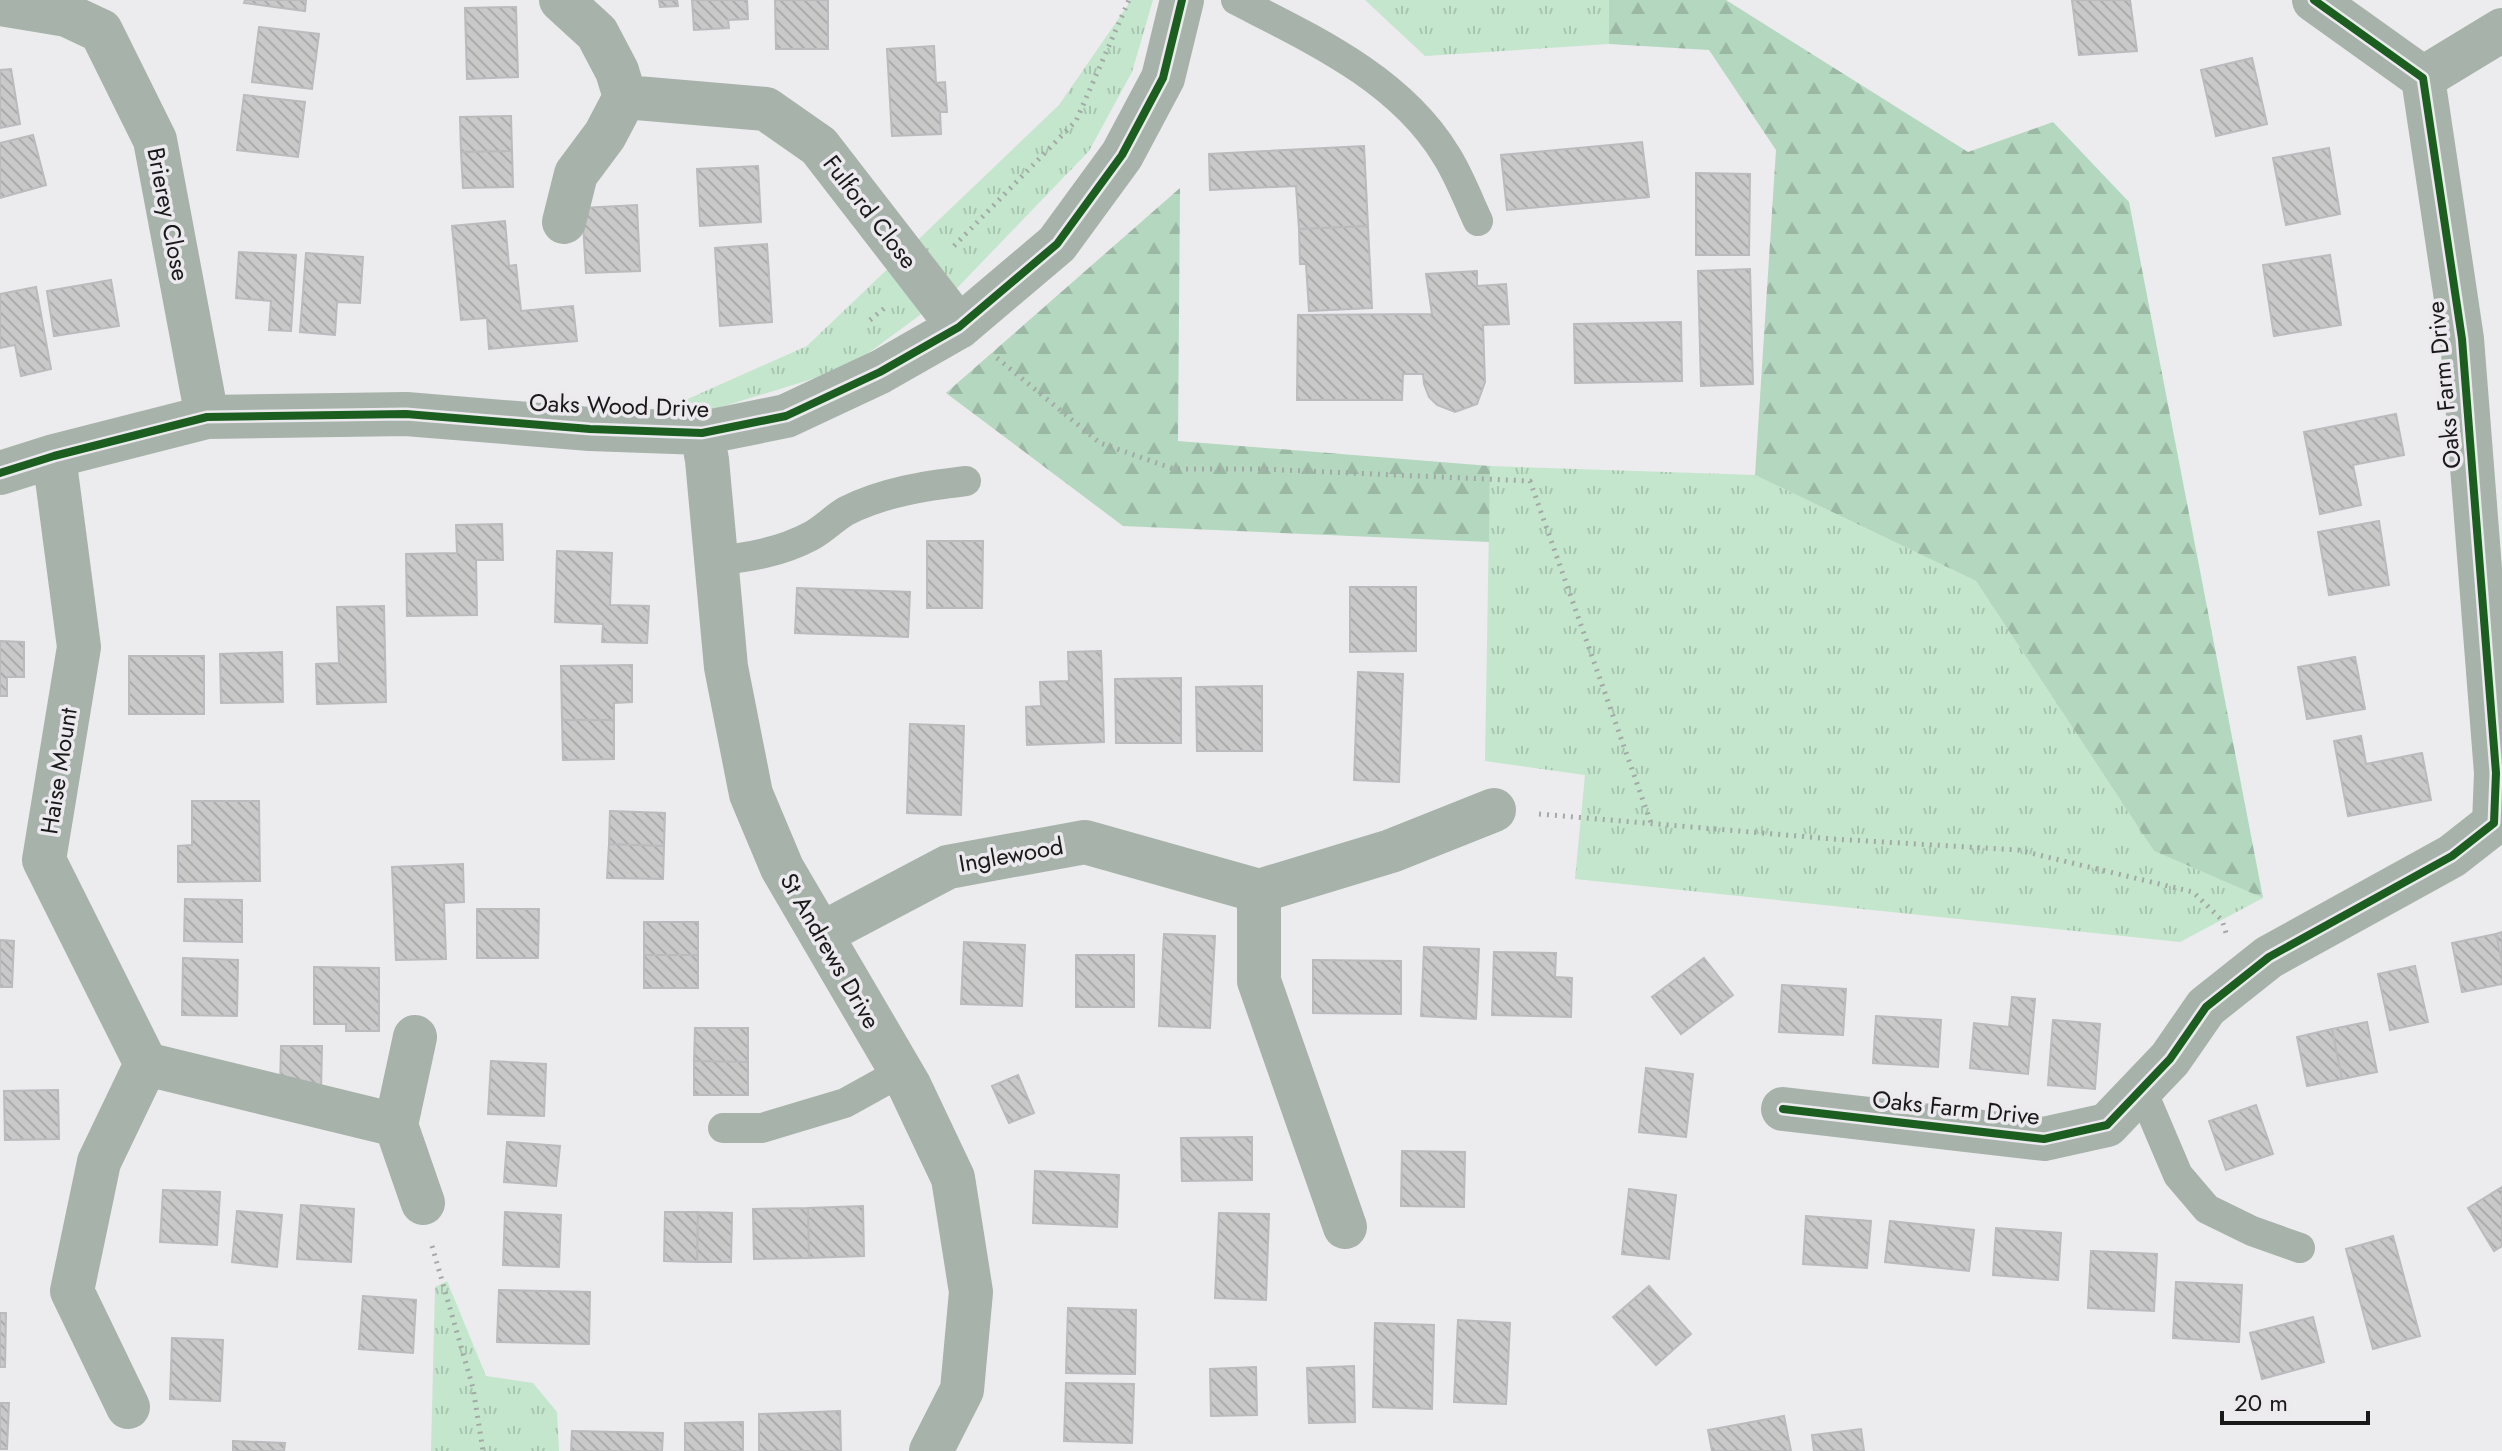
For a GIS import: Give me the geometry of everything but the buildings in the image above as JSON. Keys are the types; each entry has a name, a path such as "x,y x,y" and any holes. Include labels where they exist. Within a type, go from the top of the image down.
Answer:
{"street":[{"path":"561,0 597,33 617,71 625,97 605,135 576,174 564,222"},
{"name":"Oaks Wood Drive","path":"0,473 207,417 406,414 590,429 702,433 786,416 880,372 959,327 1057,244 1122,155 1163,78 1182,0"},
{"path":"2314,0 2423,78 2502,30"},
{"name":"Brierey Close","path":"0,4 67,15 101,31 155,140 207,417"},
{"name":"Oaks Farm Drive","path":"1783,1109 2044,1139 2107,1125 2170,1059 2206,1007 2269,957 2452,856 2498,824 2487,465 2462,339 2423,78"},
{"name":"Fulford Close","path":"625,97 766,109 819,146 959,327"},
{"name":"St Andrews Drive","path":"702,433 726,667 751,794 782,868 901,1072 953,1178 971,1292 962,1390 931,1451"},
{"name":"Haise Mount","path":"54,456 79,647 44,860 146,1064"},
{"path":"1345,1227 1259,981 1259,891 1391,851 1494,810"},
{"name":"Inglewood","path":"821,934 948,867 1085,842 1259,891"},
{"path":"415,1037 396,1125 423,1203"},
{"path":"128,1407 72,1291 99,1162 146,1064 396,1125"}],"lane":[{"path":"1236,0 1305,35 1377,80 1421,122 1446,155 1478,221"},
{"path":"716,561 747,558 786,548 814,534 845,512 881,497 920,486 966,481"},
{"path":"723,1128 762,1128 845,1103 901,1072"},
{"path":"2141,1088 2178,1175 2207,1209 2252,1231 2300,1248"}],"path":[{"path":"922,278 1076,121 1129,0"},
{"path":"959,327 1100,443 1174,469 1261,469 1530,481 1651,823"},
{"path":"1494,810 1833,839 2018,850 2193,892 2222,920 2242,979"},
{"path":"423,1203 436,1262 473,1388 483,1451"}],"green space":[{"path":"1129,0 1153,0 1132,72 1089,151 958,287 848,368 695,415 663,410 807,346 1059,105"},
{"path":"1365,0 1609,0 1609,44 1425,56"},
{"path":"1609,0 1726,0 1968,152 2053,122 2129,202 2263,898 2154,851 1976,581 1755,475 1776,150 1709,50 1609,44"},
{"path":"1180,188 1178,441 1490,466 1489,542 1123,526 946,393"},
{"path":"1490,466 1755,475 1976,581 2154,851 2263,898 2180,942 1575,879 1585,775 1485,761"},
{"path":"447,1281 486,1376 533,1383 557,1412 559,1451 431,1451 435,1287"}],"cycle path":[{"path":"0,473 207,417 406,414 590,429 702,433 786,416 880,372 959,327 1057,244 1122,155 1163,78 1182,0"},
{"path":"1783,1109 2044,1139 2107,1125 2170,1059 2206,1007 2269,957 2452,856 2494,823 2496,773 2462,339 2423,78 2314,0"}]}
